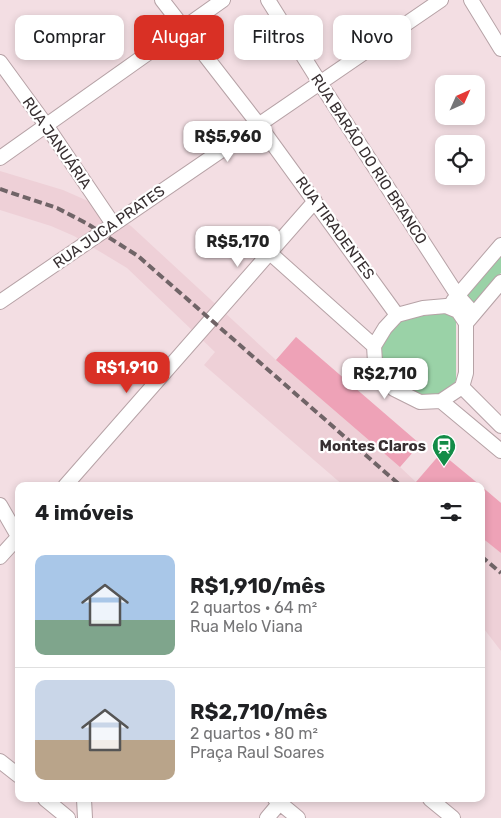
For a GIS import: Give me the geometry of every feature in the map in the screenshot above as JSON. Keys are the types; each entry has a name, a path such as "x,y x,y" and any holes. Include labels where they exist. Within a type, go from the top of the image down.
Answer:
{"street":[{"name":"RUA TIRADENTES","path":"162,0 173,15"},
{"path":"203,15 223,0"},
{"name":"RUA BARÃO DO RIO BRANCO","path":"268,0 320,84 458,296 470,319"},
{"name":"RUA JUCA PRATES","path":"0,302 441,0"},
{"path":"471,0 501,49"},
{"path":"0,158 140,60"},
{"name":"RUA TIRADENTES","path":"208,60 316,201 397,315"},
{"name":"RUA JANUÁRIA","path":"0,62 113,224"},
{"path":"69,482 316,201"},
{"path":"446,306 458,296 501,245"},
{"path":"270,253 374,346"},
{"path":"470,319 446,306 423,308 397,315 385,328 374,346 375,362 382,376 394,389 420,402 441,401 462,387 466,373 470,319 501,282"},
{"path":"462,387 501,426"},
{"path":"441,401 501,451"},
{"path":"0,505 15,532"},
{"path":"0,556 15,540"},
{"path":"0,761 15,773"},
{"path":"49,802 68,818"},
{"path":"84,802 85,818"},
{"path":"267,818 278,802"},
{"path":"281,802 298,818"},
{"path":"433,802 452,818"}],"shaded area":[{"path":"0,171 63,190 88,201 131,226 276,360 296,337 420,444 400,467 416,482 339,482 204,365 215,352 127,268 74,236 51,226 0,210"},
{"path":"441,453 476,482 416,482"},
{"path":"485,489 501,503 501,651 485,630"}],"green space":[{"path":"501,252 501,273 474,305 465,294"},
{"path":"447,312 454,314 456,320 456,380 452,390 430,398 419,397 402,389 384,374 380,360 383,344 391,330 402,321"}],"building":[{"path":"296,337 420,444 400,467 276,360"},
{"name":"Montes Claros","path":"441,453 476,482 416,482"},
{"path":"485,489 501,503 501,553 485,540"}],"railway":[{"path":"0,189 57,208 86,223 138,256 396,482"},
{"path":"485,559 501,573"}],"place":[{"name":"Montes Claros","path":"444,467"}]}
